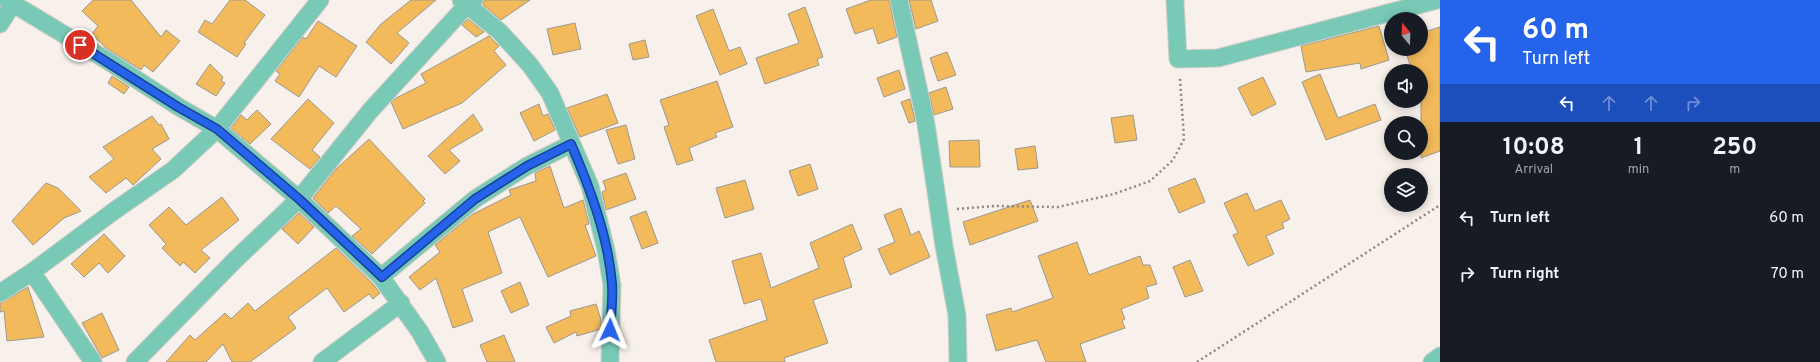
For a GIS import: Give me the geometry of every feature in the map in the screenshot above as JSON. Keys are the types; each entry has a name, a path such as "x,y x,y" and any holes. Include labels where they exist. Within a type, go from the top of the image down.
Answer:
{"street":[{"path":"0,293 32,272 114,211 173,170 217,129 320,0"},
{"path":"899,0 926,124 938,210 957,315 958,362"},
{"path":"1175,0 1178,59 1218,58 1429,1"},
{"path":"0,24 12,1 178,107 217,129 299,199 382,277 401,303 437,362"},
{"path":"135,362 235,260 299,199 370,111 467,2 500,32 530,65 550,93 590,186 606,250 612,285 610,362"},
{"path":"382,277 475,199 527,166 571,144"},
{"path":"32,272 93,362"},
{"path":"322,362 401,303"},
{"path":"1432,362 1440,356"}],"path":[{"path":"938,210 994,206 1058,207 1114,194 1150,181 1173,160 1184,139 1178,59"},
{"path":"1197,362 1440,205"}],"building":[{"path":"93,0 131,0 161,37 166,30 180,41 153,72 144,65 141,70 106,48 92,34 98,26 82,11"},
{"path":"230,0 245,0 265,15 244,43 246,44 237,57 198,32 205,20 212,24"},
{"path":"411,0 436,0 397,33 409,43 391,64 366,42 381,24"},
{"path":"484,0 530,0 501,20 483,5"},
{"path":"871,0 889,0 897,37 878,44 873,28 855,34 846,9"},
{"path":"909,0 931,0 938,21 916,29"},
{"path":"805,7 823,57 817,59 819,65 765,84 756,58 799,43 788,14"},
{"path":"713,9 729,51 740,47 747,64 720,75 696,16"},
{"path":"468,19 484,32 476,37 462,25"},
{"path":"318,21 357,46 336,77 319,66 299,97 275,81 280,74 276,71 303,37 306,39"},
{"path":"575,23 581,49 553,55 547,29"},
{"path":"1379,26 1384,43 1384,56 1388,56 1389,60 1361,69 1360,63 1306,72 1301,46"},
{"path":"1440,27 1440,151 1428,155 1428,116 1421,116 1421,108 1428,108 1428,64 1410,64 1407,56 1428,56 1428,31"},
{"path":"489,36 499,46 494,51 506,65 462,103 403,129 391,102 426,83 421,74"},
{"path":"645,40 649,57 633,60 629,44"},
{"path":"947,52 956,75 938,81 930,58"},
{"path":"210,64 223,77 221,81 225,83 216,96 196,84"},
{"path":"899,70 905,89 884,97 877,78"},
{"path":"1320,74 1338,118 1375,104 1381,120 1326,140 1302,82"},
{"path":"112,76 129,87 124,94 108,83"},
{"path":"1263,77 1276,104 1252,116 1238,88"},
{"path":"717,81 733,127 715,133 717,137 689,148 693,160 677,165 664,127 669,125 660,100"},
{"path":"946,87 953,109 934,115 929,93"},
{"path":"607,94 618,123 580,137 567,108"},
{"path":"308,99 334,123 312,150 320,157 310,169 271,139"},
{"path":"910,99 915,121 909,123 901,102"},
{"path":"539,104 543,116 548,114 555,130 534,141 520,113"},
{"path":"257,110 271,124 250,144 231,128 241,115 247,120"},
{"path":"473,114 483,130 449,150 460,161 445,174 428,156"},
{"path":"1133,115 1137,140 1115,143 1111,118"},
{"path":"152,116 159,125 161,124 169,139 152,149 161,159 133,185 126,178 106,193 89,177 114,159 103,147"},
{"path":"626,125 635,159 618,164 606,130"},
{"path":"369,139 425,199 423,201 425,203 372,254 352,236 361,229 336,206 328,213 313,198 336,169"},
{"path":"979,140 980,167 950,167 949,141"},
{"path":"1035,146 1038,168 1018,170 1015,149"},
{"path":"810,164 818,189 798,196 789,171"},
{"path":"550,166 564,208 583,200 589,224 585,225 596,256 548,277 520,217 488,232 502,273 462,289 473,321 453,328 436,278 420,290 409,277 440,252 435,245 473,214 511,195 509,190 536,181 535,173"},
{"path":"626,173 636,199 606,210 602,192 606,190 603,181"},
{"path":"1195,178 1205,202 1179,213 1168,189"},
{"path":"745,180 754,209 725,218 716,188"},
{"path":"46,183 58,188 81,211 64,218 33,245 12,221"},
{"path":"1247,193 1255,211 1281,200 1290,219 1282,223 1284,228 1266,236 1274,254 1248,266 1233,235 1238,233 1224,203"},
{"path":"222,197 239,220 201,250 210,258 195,273 183,262 180,266 162,248 166,244 149,225 169,207 186,225"},
{"path":"1030,200 1038,221 970,245 963,222"},
{"path":"901,208 911,235 919,231 930,257 890,275 878,249 895,242 884,215"},
{"path":"646,211 658,243 642,249 630,217"},
{"path":"299,213 314,227 298,244 282,229"},
{"path":"852,224 862,249 843,258 852,287 813,300 828,343 784,358 785,362 716,362 709,340 767,320 761,299 744,304 732,261 761,253 771,288 819,268 810,243"},
{"path":"104,234 125,256 108,273 99,263 84,277 71,264"},
{"path":"1077,242 1089,275 1140,256 1143,265 1150,265 1157,284 1146,287 1149,298 1121,309 1125,319 1122,321 1125,328 1080,344 1086,362 1046,362 1037,340 996,351 986,315 1011,308 1012,312 1053,298 1038,256"},
{"path":"336,248 373,284 380,293 373,299 369,294 344,312 327,288 288,317 296,328 250,362 232,362 223,344 206,362 166,362 190,335 195,340 225,313 231,319 248,303 255,311"},
{"path":"1190,260 1203,291 1185,297 1173,267"},
{"path":"520,282 529,305 511,313 501,291"},
{"path":"28,287 44,337 7,341 4,311 0,312 0,303"},
{"path":"596,304 601,320 601,329 577,336 576,332 554,343 546,327 571,316 570,311"},
{"path":"102,313 119,350 102,358 82,323"},
{"path":"504,335 515,362 487,362 480,345"}],"route":[{"path":"80,45 108,61 178,107 217,129 299,199 382,277 475,199 527,166 571,144 590,186 606,250 612,285 610,330"}]}
